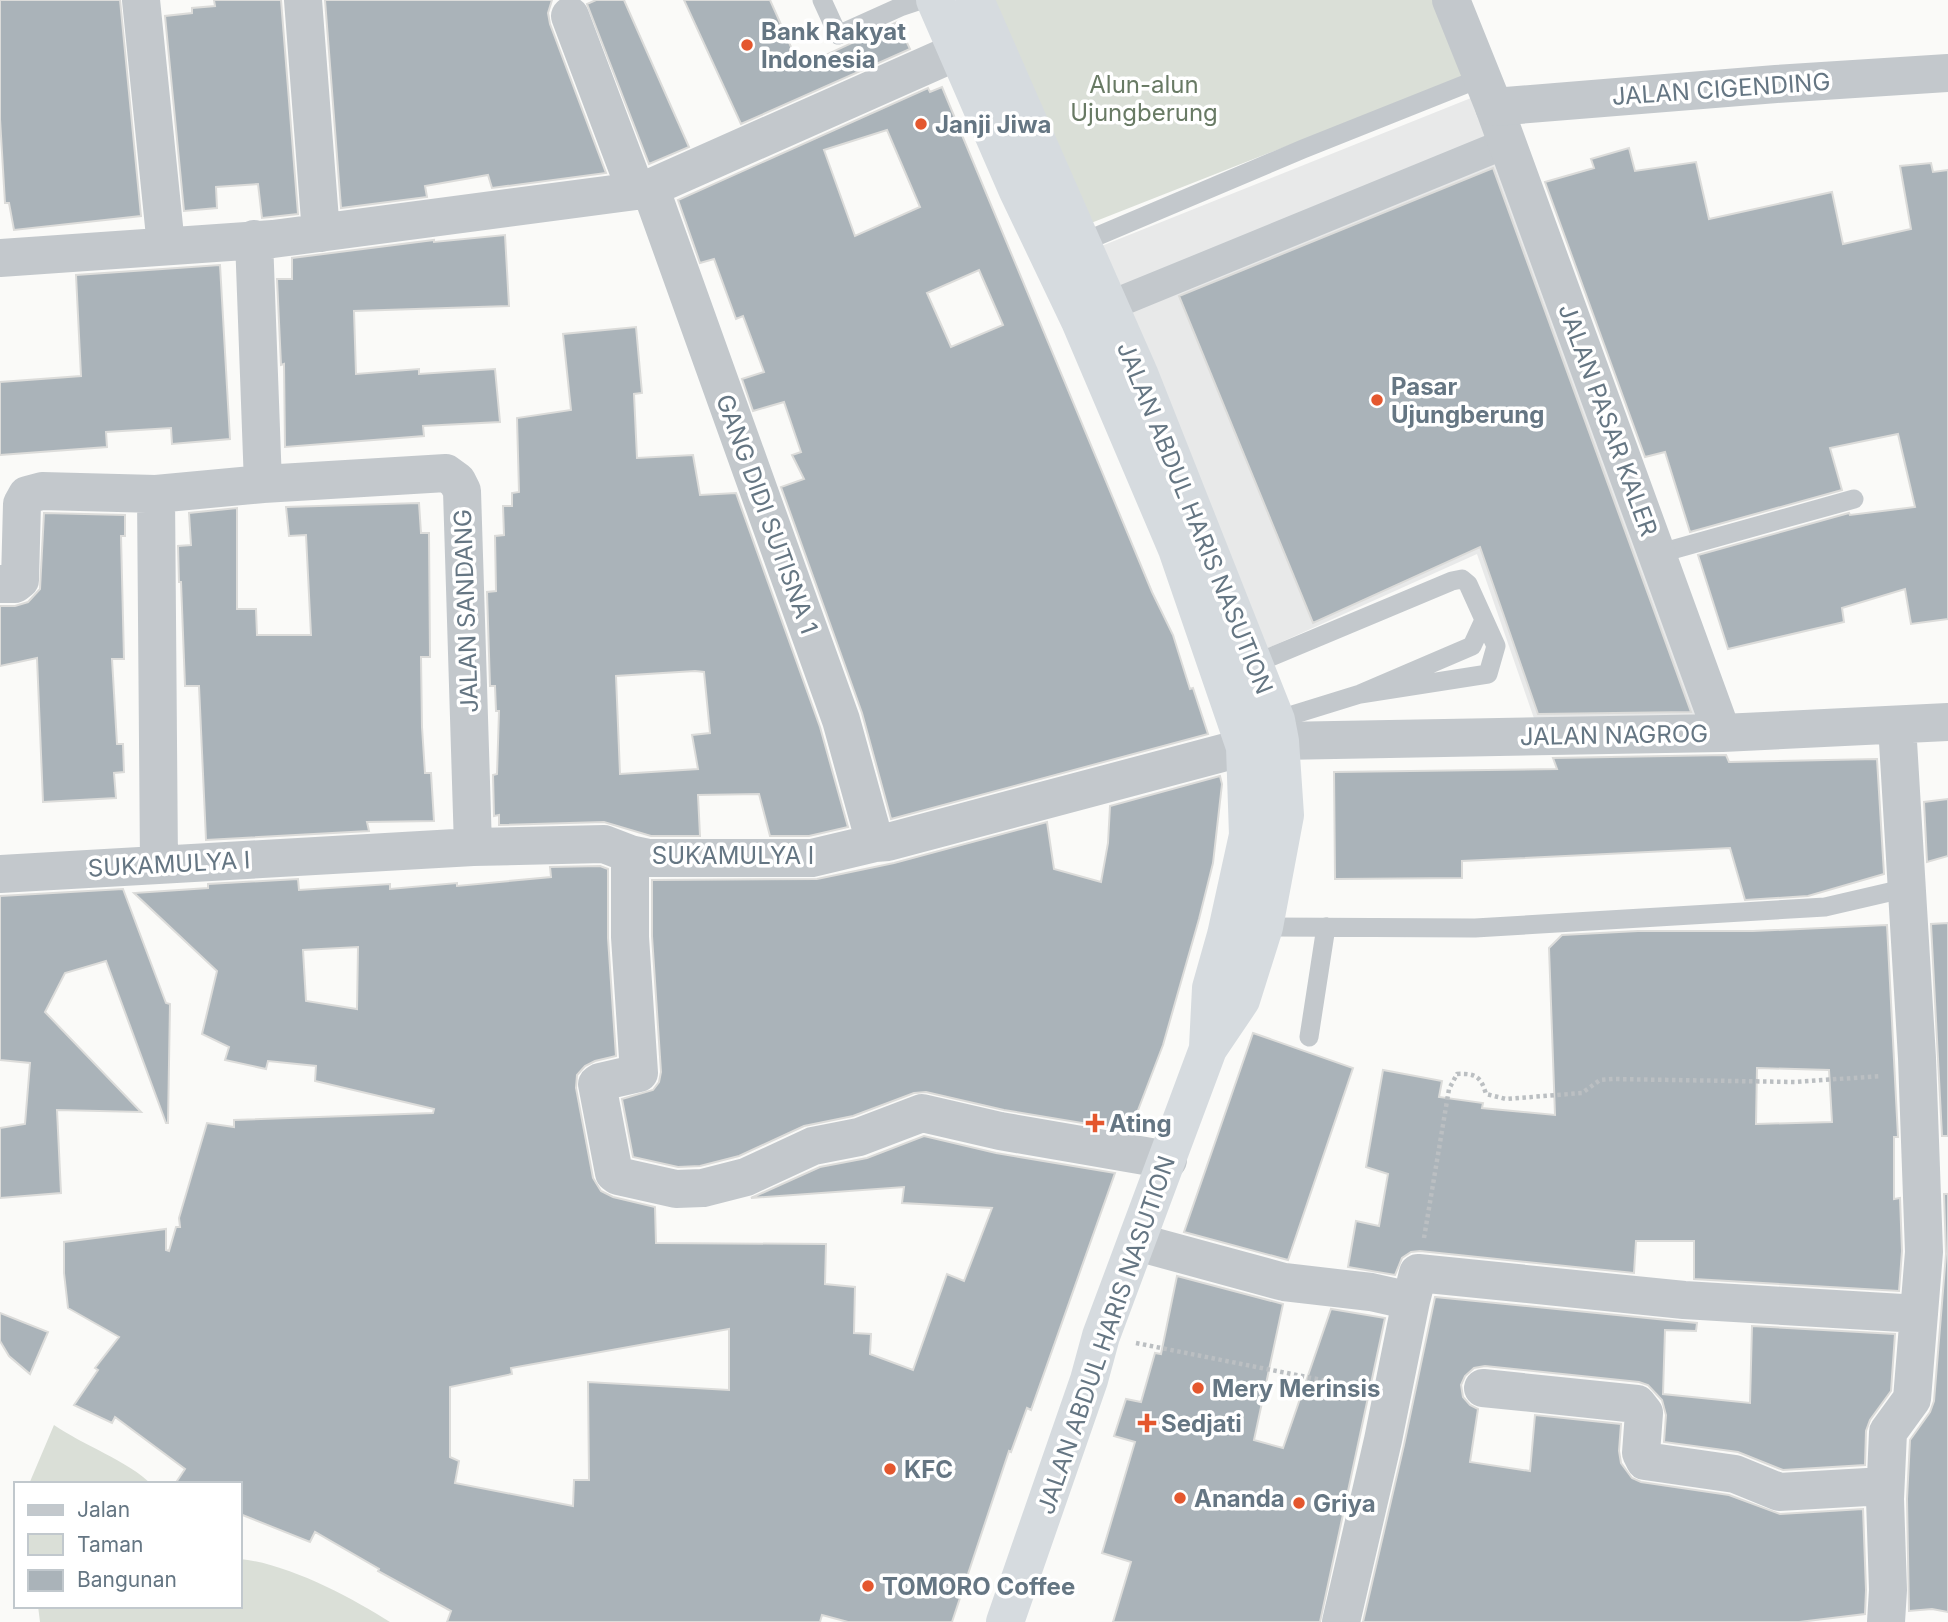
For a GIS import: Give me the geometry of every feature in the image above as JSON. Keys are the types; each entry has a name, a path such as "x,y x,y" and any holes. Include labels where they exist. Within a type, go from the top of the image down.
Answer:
{"highway":[{"name":"JALAN ABDUL HARIS NASUTION","path":"935,0 1017,189 1080,321 1177,549 1267,736 1226,935 1211,988 1208,1049"},
{"name":"JALAN ABDUL HARIS NASUTION","path":"975,0 1160,426 1254,664 1285,815 1264,927 1241,1000 1208,1049 1101,1336 1089,1380 1005,1622"}],"street":[{"path":"141,0 166,246"},
{"path":"303,0 321,233"},
{"name":"JALAN PASAR KALER","path":"1451,0 1507,143 1722,733"},
{"name":"GANG DIDI SUTISNA 1","path":"570,16 644,189 660,217 841,720 874,843"},
{"path":"0,258 321,233 644,189 945,57 956,49"},
{"name":"JALAN CIGENDING","path":"1488,93 1776,84 1948,73"},
{"path":"1109,306 1507,143"},
{"path":"0,584 15,584 20,580 22,504 27,495 43,491 156,494 263,484 254,239"},
{"name":"JALAN SANDANG","path":"263,484 446,473 457,481 462,491 473,847"},
{"path":"156,494 159,865"},
{"name":"JALAN NAGROG","path":"1267,736 1722,733 1948,722"},
{"path":"1886,1622 1888,1590 1885,1486 1888,1432 1912,1399 1924,1252 1917,1073 1897,725"},
{"name":"SUKAMULYA I","path":"0,874 473,847 604,844 649,858 812,858 888,842 1267,736"},
{"path":"630,854 630,937 639,1073 597,1084 614,1173 618,1176 676,1189 704,1188 746,1177 813,1146 859,1137 922,1114 1168,1160"},
{"path":"1138,1242 1284,1282 1371,1292 1415,1287 1919,1314"},
{"path":"1341,1622 1415,1287"},
{"path":"1483,1388 1637,1404 1644,1413 1641,1454 1645,1461 1735,1474 1779,1492 1885,1486"}],"lane":[{"path":"822,0 838,35 921,0"},
{"path":"1081,243 1303,149 1488,93"},
{"path":"1657,554 1854,499"},
{"path":"1254,664 1451,581 1462,579 1468,584 1496,646 1488,674 1360,694"},
{"path":"1267,736 1472,646 1484,620"},
{"path":"1264,927 1475,928 1825,907 1907,888"},
{"path":"1309,1037 1326,927"}],"path":[{"path":"1415,1287 1449,1089 1457,1074 1472,1073 1482,1080 1486,1094 1506,1099 1582,1093 1600,1080 1795,1082 1917,1073"},
{"path":"1101,1336 1392,1394"}],"shaded area":[{"name":"Pasar Ujungberung","path":"1471,98 1723,733 1537,727 1477,554 1264,650 1099,247"}],"green space":[{"name":"Alun-alun Ujungberung","path":"994,0 1437,0 1465,76 1091,223"},
{"path":"54,1425 131,1468 149,1482 30,1482"},
{"path":"242,1559 297,1574 338,1592 390,1622 40,1622 38,1608 242,1608"}],"building":[{"path":"0,0 120,0 141,216 14,230 9,203 5,203 0,119"},
{"path":"214,0 281,0 298,214 262,218 258,184 216,187 217,208 184,211 165,16 192,13 192,8 215,6"},
{"path":"325,0 552,0 548,13 550,24 606,173 492,188 488,175 425,186 427,197 341,208"},
{"path":"596,0 624,0 689,147 649,164 587,4"},
{"name":"Bank Rakyat Indonesia","path":"684,0 770,0 800,67 897,22 910,49 741,124"},
{"path":"942,87 1152,592 1173,635 1208,734 891,819 862,713 781,487 804,479 792,455 801,452 784,402 753,411 742,379 764,372 743,316 736,319 714,259 700,263 678,200 928,88 930,92","holes":["887,130 920,207 855,236 824,150","979,270 1003,325 951,347 927,293"]},
{"path":"1629,148 1635,171 1696,162 1709,219 1832,192 1843,244 1911,229 1900,166 1931,163 1933,172 1948,170 1948,619 1911,624 1905,589 1842,608 1844,622 1728,649 1698,555 1849,513 1915,507 1898,434 1830,448 1842,490 1690,532 1665,452 1645,457 1545,182 1594,168 1591,159"},
{"name":"Pasar Ujungberung","path":"1493,168 1691,712 1538,714 1480,547 1313,623 1179,296"},
{"path":"505,235 509,306 354,311 356,374 419,369 419,374 495,369 500,422 423,426 424,436 285,447 284,364 281,365 277,279 292,279 292,258 434,240"},
{"path":"220,265 230,439 172,444 171,428 106,432 107,447 0,455 0,382 81,376 76,275"},
{"path":"636,327 642,393 634,394 637,458 693,455 700,495 736,493 820,727 848,827 809,836 770,836 759,794 698,795 700,836 651,836 604,822 499,825 499,815 494,816 493,775 497,774 499,711 496,711 495,686 490,686 487,592 496,591 495,536 504,535 503,506 512,506 512,493 519,492 517,418 571,410 563,334","holes":["704,672 710,733 692,735 698,769 620,774 616,676"]},
{"path":"419,503 421,533 429,533 430,657 421,657 422,727 425,773 431,773 434,821 367,822 369,831 206,840 199,686 185,686 179,582 178,546 191,545 189,513 237,508 237,609 256,609 257,635 311,635 306,535 289,536 286,507"},
{"path":"44,513 125,515 125,536 121,536 124,659 112,659 117,744 123,744 124,772 114,773 116,798 43,802 37,658 0,666 0,606 15,606 28,602 40,589"},
{"path":"1726,755 1729,762 1877,759 1884,874 1808,896 1745,900 1730,848 1462,861 1462,878 1335,879 1334,772 1557,769 1553,758"},
{"path":"1220,776 1222,784 1213,863 1199,919 1163,1045 1130,1131 1004,1110 926,1092 914,1093 853,1116 804,1126 739,1156 700,1166 678,1167 633,1157 622,1099 653,1090 659,1082 661,1072 652,936 652,880 817,879 894,863 1047,822 1054,869 1101,882 1108,843 1110,806"},
{"path":"1948,799 1948,856 1927,862 1924,802"},
{"path":"600,866 608,869 608,938 616,1056 585,1066 577,1075 576,1088 593,1178 601,1191 613,1197 655,1207 656,1243 826,1244 825,1284 855,1287 854,1333 871,1334 870,1354 913,1370 947,1274 964,1281 992,1208 902,1203 904,1187 751,1198 820,1167 867,1158 924,1136 996,1153 1115,1173 1031,1410 1027,1408 1011,1452 1009,1451 952,1622 848,1622 822,1615 820,1622 447,1622 451,1611 315,1532 310,1542 242,1515 242,1482 176,1482 185,1469 115,1417 112,1423 74,1405 98,1370 95,1368 119,1337 68,1308 64,1242 166,1229 166,1250 169,1251 176,1227 180,1227 179,1218 207,1123 234,1127 234,1120 433,1113 434,1109 315,1081 316,1066 268,1061 266,1069 225,1060 229,1047 202,1034 217,971 134,893 208,888 208,884 298,879 299,890 390,884 390,889 457,883 457,886 551,877 550,867","holes":["358,947 357,1009 306,1001 303,950","729,1329 729,1390 588,1382 589,1480 574,1480 573,1506 455,1483 459,1461 450,1457 450,1387 512,1374 511,1368"]},
{"path":"123,889 166,1003 170,1004 168,1123 106,961 65,973 45,1012 141,1112 57,1110 61,1193 0,1198 0,1128 25,1124 30,1063 0,1060 0,896"},
{"path":"1948,923 1948,1136 1942,1136 1931,924"},
{"path":"1887,925 1898,1137 1894,1137 1894,1199 1900,1198 1902,1251 1899,1291 1694,1279 1694,1241 1636,1241 1634,1273 1420,1251 1411,1252 1402,1258 1395,1275 1348,1267 1356,1221 1379,1226 1388,1174 1366,1167 1383,1070 1442,1081 1439,1097 1483,1103 1482,1108 1555,1115 1549,948 1562,935 1638,931 1753,931","holes":["1757,1068 1829,1070 1832,1122 1756,1124"]},
{"path":"1253,1033 1353,1068 1288,1260 1184,1232"},
{"path":"1944,1194 1948,1194 1948,1612 1932,1609 1909,1611 1907,1499 1910,1440 1930,1412 1934,1401 1946,1254"},
{"path":"1177,1276 1283,1304 1254,1440 1283,1448 1331,1309 1385,1318 1320,1622 1113,1622 1131,1562 1102,1553 1135,1442 1114,1436 1126,1399 1141,1402 1155,1353 1161,1354"},
{"path":"1435,1297 1697,1323 1696,1331 1665,1330 1663,1394 1750,1403 1752,1326 1895,1334 1891,1391 1870,1420 1866,1431 1865,1465 1783,1470 1738,1452 1664,1442 1666,1415 1662,1400 1648,1385 1639,1382 1485,1366 1474,1368 1465,1376 1461,1385 1463,1397 1478,1409 1470,1462 1530,1471 1535,1415 1621,1424 1621,1463 1632,1478 1641,1482 1729,1495 1780,1514 1863,1509 1865,1614 1799,1622 1363,1622"},
{"path":"0,1313 48,1332 30,1374 9,1356 0,1341"}],"place":[{"name":"Bank Rakyat Indonesia","path":"747,45"},
{"name":"Janji Jiwa","path":"921,124"},
{"name":"Pasar Ujungberung","path":"1377,400"},
{"name":"Ating","path":"1095,1123"},
{"name":"Mery Merinsis","path":"1198,1388"},
{"name":"Sedjati","path":"1147,1423"},
{"name":"KFC","path":"890,1469"},
{"name":"Ananda","path":"1180,1498"},
{"name":"Griya","path":"1299,1503"},
{"name":"TOMORO Coffee","path":"868,1586"}]}
